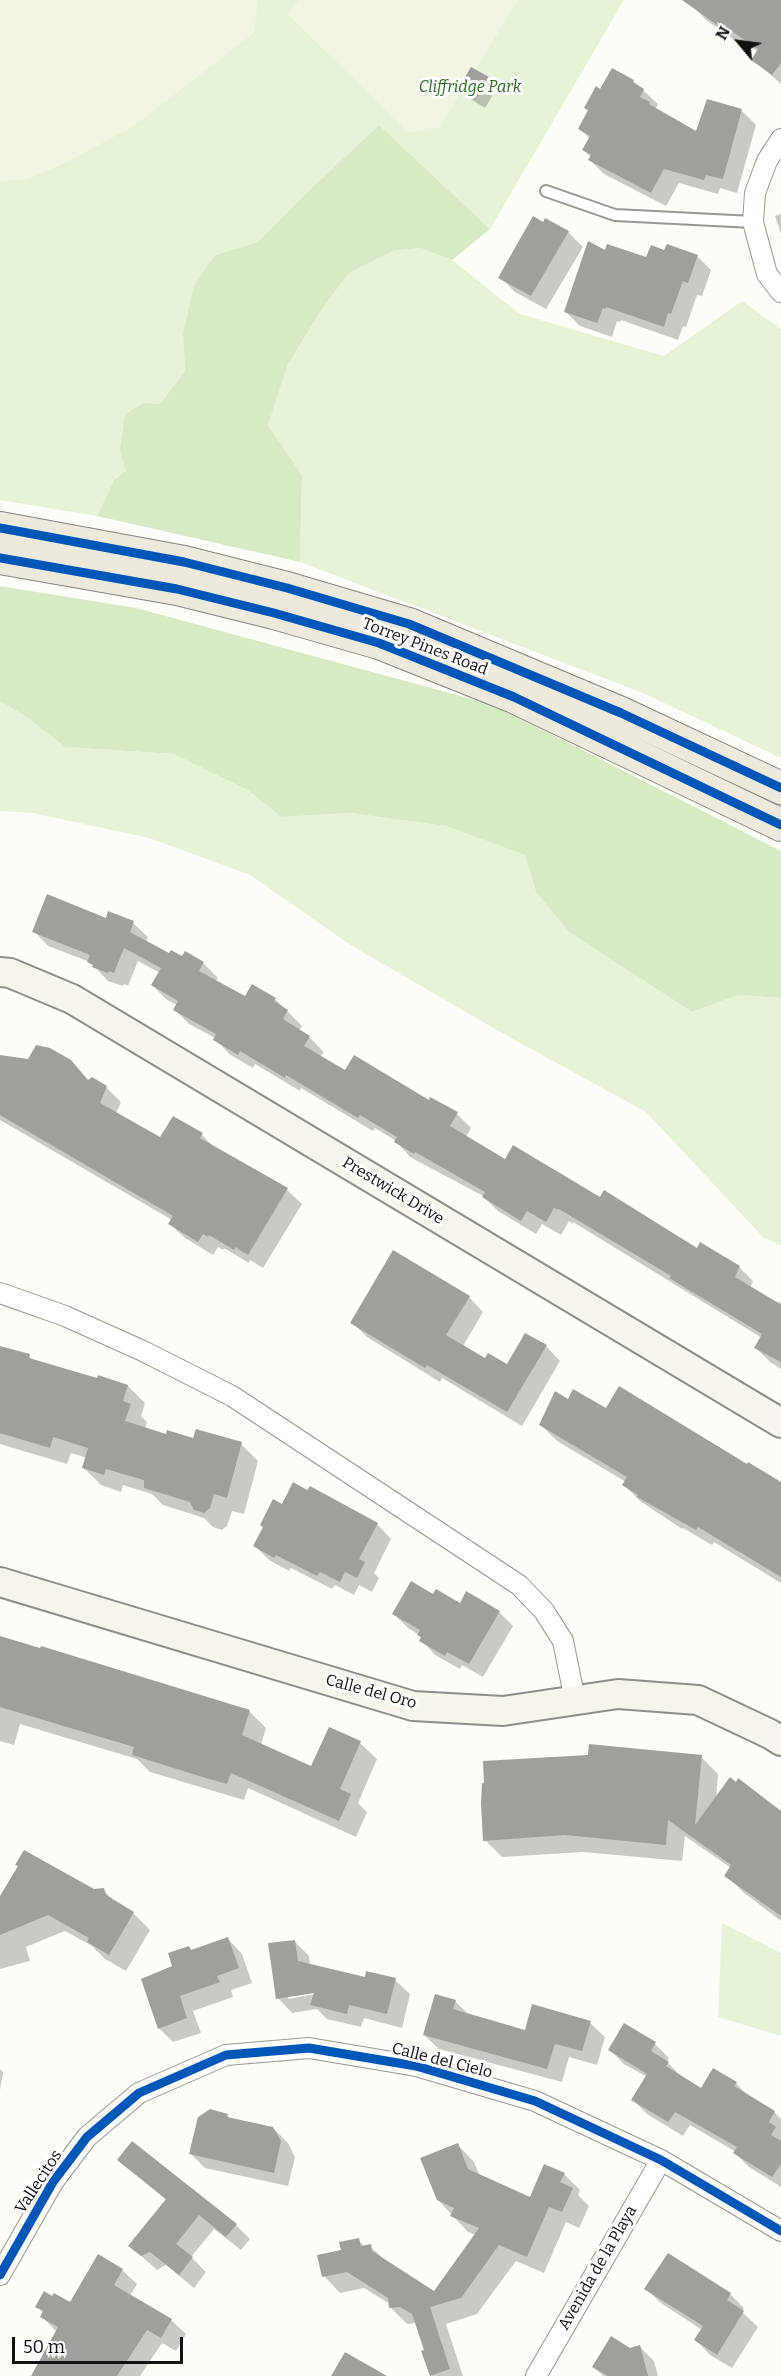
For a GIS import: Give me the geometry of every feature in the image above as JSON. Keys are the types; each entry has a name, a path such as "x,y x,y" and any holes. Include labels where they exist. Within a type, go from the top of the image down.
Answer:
{"main road":[{"name":"Torrey Pines Road","path":"0,528 184,562 287,588 409,624 621,713 781,788"},
{"name":"Torrey Pines Road","path":"0,558 177,589 274,613 379,643 514,698 781,825"}],"street":[{"path":"781,139 767,160 755,193 753,222 767,274 781,292"},
{"name":"Prestwick Drive","path":"0,972 10,973 72,999 781,1423"},
{"path":"0,1293 65,1316 143,1351 232,1396 519,1585 544,1611 563,1641 575,1700"},
{"name":"Calle del Oro","path":"0,1582 413,1706 503,1711 618,1694 699,1700 781,1741"},
{"name":"Calle del Cielo","path":"87,2137 139,2093 226,2055 309,2048 416,2066 535,2101 661,2160 781,2231"},
{"name":"Vallecitos","path":"0,2275 53,2182 87,2137"},
{"name":"Avenida de la Playa","path":"536,2376 661,2160"}],"lane":[{"path":"546,191 615,215 753,222"}],"green space":[{"name":"Cliffridge Park","path":"0,0 624,0 490,229 379,125 258,242 215,255 183,334 185,371 160,404 143,403 120,450 127,471 114,480 97,516 0,500"},
{"path":"0,0 258,0 254,33 134,126 65,163 28,179 0,182"},
{"path":"299,0 518,0 439,128 409,132 287,14"},
{"path":"379,125 490,229 452,260 420,248 393,251 349,273 322,309 288,364 268,425 302,475 300,562 97,516 114,480 126,471 120,450 125,414 143,403 160,404 185,371 183,334 194,286 215,255 258,242"},
{"path":"420,248 452,260 520,314 664,356 742,301 781,329 781,758 643,693 300,562 302,475 268,425 288,364 322,309 349,273 393,251"},
{"path":"0,586 136,608 494,705 781,851 781,998 738,995 692,1012 569,932 536,892 525,855 446,826 350,813 281,817 249,791 174,754 65,747 25,716 0,701"},
{"path":"0,701 25,716 65,747 174,754 249,791 281,817 350,813 446,826 525,855 536,892 569,932 692,1012 738,995 781,998 781,1246 763,1237 646,1112 502,1033 352,946 250,875 149,838 33,813 0,811"},
{"path":"722,1923 781,1953 781,2036 718,2017"}],"building":[{"path":"682,0 781,0 781,63 772,75 751,60 758,49 724,26 722,29"},
{"path":"471,67 489,77 475,100 458,89"},
{"path":"612,68 634,80 633,82 644,89 640,97 650,102 649,104 696,131 707,99 742,109 723,179 706,175 704,180 664,169 651,193 588,160 591,155 582,150 590,136 578,129 588,110 584,108 596,86 600,89"},
{"path":"533,216 543,222 545,218 569,231 531,296 498,278"},
{"path":"588,241 605,250 607,244 646,257 651,245 664,250 667,244 698,255 688,283 683,281 664,327 606,307 606,309 603,308 597,323 564,312"},
{"path":"47,894 106,918 108,911 134,921 130,932 169,953 171,950 182,956 185,951 204,962 199,971 245,996 252,984 276,998 274,1001 288,1010 283,1019 310,1036 304,1046 345,1070 354,1055 429,1100 430,1097 458,1112 450,1126 505,1159 513,1145 600,1197 604,1190 697,1248 700,1242 740,1266 735,1277 780,1304 781,1301 781,1362 754,1348 762,1334 559,1209 554,1208 546,1222 527,1211 521,1221 482,1197 485,1192 394,1142 397,1137 360,1115 358,1118 286,1075 285,1078 240,1051 238,1055 213,1040 216,1034 173,1010 178,1001 151,985 161,968 124,948 114,973 109,971 108,973 92,967 93,965 87,962 90,955 32,932"},
{"path":"36,1045 50,1048 71,1060 88,1080 92,1077 107,1086 100,1103 160,1137 173,1116 203,1133 200,1138 288,1188 248,1255 235,1247 234,1250 209,1235 208,1237 203,1234 198,1242 168,1224 173,1216 0,1115 0,1055 28,1059"},
{"path":"393,1250 470,1296 446,1335 485,1358 488,1353 507,1364 525,1333 547,1345 507,1412 427,1365 425,1368 350,1323"},
{"path":"0,1346 30,1354 29,1358 128,1385 123,1401 131,1404 125,1421 166,1434 167,1430 193,1438 196,1429 242,1442 227,1498 214,1494 210,1508 204,1513 194,1510 190,1502 144,1488 144,1480 106,1469 104,1475 82,1468 88,1448 53,1437 50,1448 0,1433"},
{"path":"619,1386 747,1464 748,1462 781,1482 781,1577 698,1527 696,1530 637,1497 638,1495 622,1485 627,1477 539,1425 555,1391 568,1399 573,1389 606,1408"},
{"path":"293,1482 307,1490 310,1486 378,1523 359,1559 365,1562 357,1578 345,1572 340,1582 320,1572 317,1576 276,1555 274,1558 253,1546 273,1499 282,1504"},
{"path":"411,1581 433,1594 436,1589 460,1603 466,1591 500,1611 469,1664 447,1652 445,1656 419,1641 421,1637 417,1635 420,1630 392,1614"},
{"path":"0,1636 40,1648 41,1646 250,1710 242,1735 311,1766 329,1727 361,1741 340,1789 351,1794 339,1821 231,1773 227,1784 209,1779 132,1755 134,1747 0,1707"},
{"path":"589,1744 702,1755 695,1825 730,1777 736,1782 738,1778 781,1811 781,1916 724,1876 731,1865 668,1820 666,1845 565,1835 483,1841 481,1803 482,1783 484,1783 483,1761 588,1755"},
{"path":"24,1850 94,1889 104,1888 106,1895 134,1912 109,1955 87,1942 89,1938 48,1915 0,1935 0,1896 18,1866 15,1865"},
{"path":"228,1937 239,1968 217,1976 220,1982 180,1996 187,2018 158,2029 141,1979 172,1966 168,1953 189,1946 191,1950"},
{"path":"295,1940 298,1961 365,1977 366,1971 396,1978 387,2014 349,2005 347,2014 310,2005 314,1993 276,1999 268,1943"},
{"path":"435,1994 456,2000 453,2009 525,2030 532,2004 591,2021 582,2051 555,2044 547,2069 423,2035"},
{"path":"624,2023 656,2042 651,2051 669,2062 666,2066 701,2088 713,2068 737,2082 734,2086 775,2111 769,2122 776,2127 771,2135 781,2141 781,2164 772,2177 733,2153 737,2147 675,2112 668,2122 631,2100 647,2074 608,2050"},
{"path":"210,2109 228,2114 227,2117 273,2127 281,2141 274,2173 189,2154 198,2117"},
{"path":"132,2141 237,2224 226,2237 199,2215 176,2244 193,2257 179,2275 150,2252 141,2256 128,2246 166,2199 117,2160"},
{"path":"458,2143 468,2169 530,2197 544,2164 565,2173 560,2182 573,2188 562,2212 549,2207 527,2257 499,2245 461,2298 430,2307 450,2369 430,2376 412,2314 400,2307 389,2308 388,2298 347,2272 322,2277 317,2255 341,2250 339,2242 359,2238 361,2246 371,2244 372,2251 434,2291 479,2228 450,2216 454,2208 437,2200 420,2158"},
{"path":"668,2253 731,2293 727,2300 744,2311 717,2355 694,2340 703,2326 644,2289"},
{"path":"98,2254 123,2269 114,2285 172,2319 161,2338 147,2330 117,2376 31,2376 58,2327 40,2317 43,2311 35,2307 44,2291 52,2296 54,2293 70,2302"},
{"path":"611,2336 630,2348 640,2345 648,2376 608,2376 592,2367"},
{"path":"345,2352 387,2376 331,2376"}],"cycle path":[{"path":"0,528 184,562 287,588 409,624 621,713 781,788"},
{"path":"0,558 177,589 274,613 379,643 514,697 781,825"},
{"path":"0,2275 53,2182 87,2137 139,2093 226,2055 309,2048 416,2066 535,2101 661,2160 781,2231"}]}
